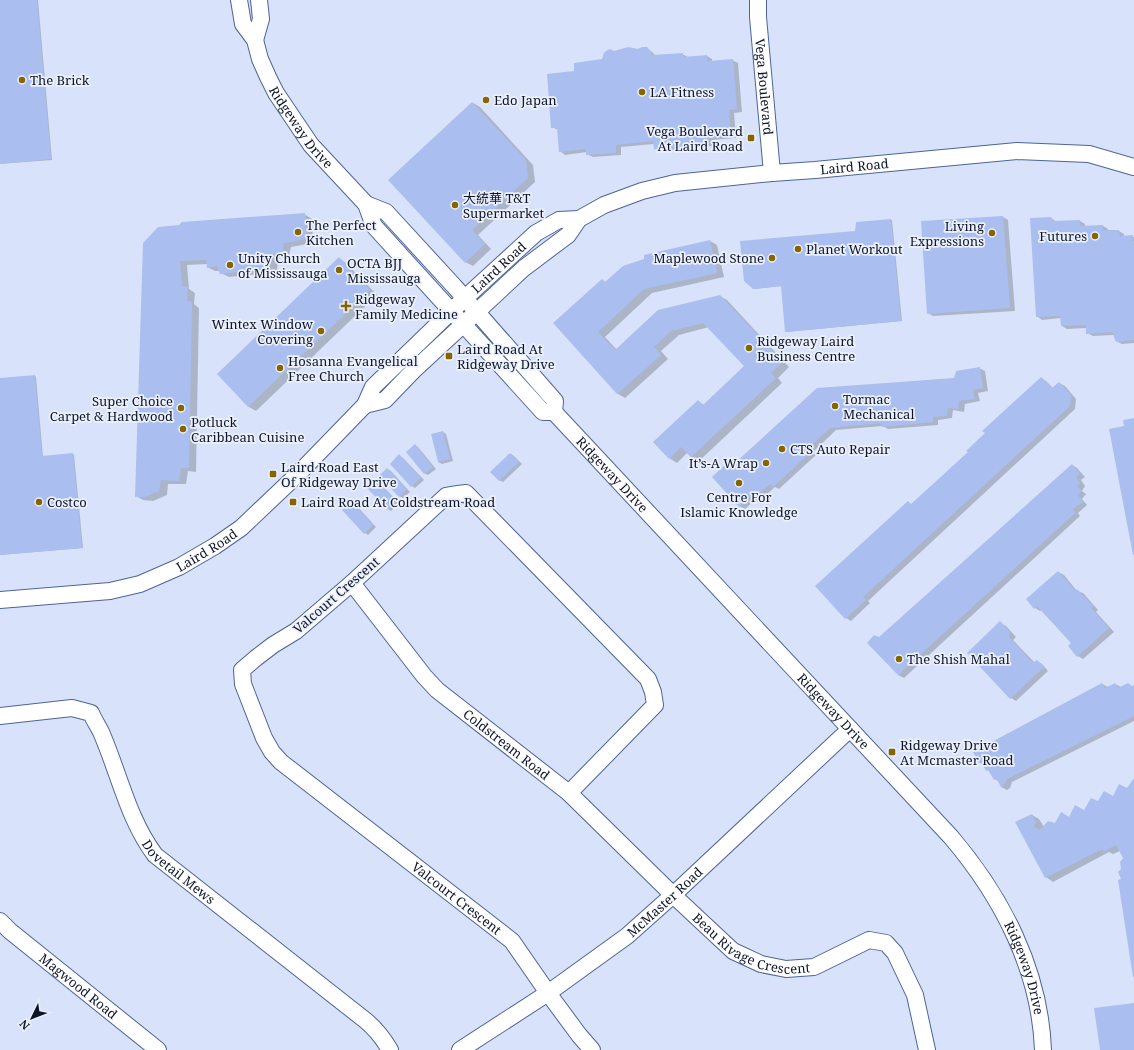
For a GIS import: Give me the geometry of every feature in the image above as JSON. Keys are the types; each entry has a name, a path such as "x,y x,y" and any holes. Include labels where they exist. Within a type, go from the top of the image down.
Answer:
{"street":[{"name":"Ridgeway Drive","path":"239,0 243,24 255,40 260,59 276,92 311,146 366,204 374,226 543,412 554,412 951,837 976,868 1009,922 1021,951 1031,979 1038,1008 1043,1050"},
{"name":"Ridgeway Drive","path":"255,40 260,19 258,0"},
{"name":"Vega Boulevard","path":"758,0 758,17 772,172"},
{"name":"Laird Road","path":"366,405 385,400 413,371 524,268 568,235 579,219 604,205 642,191 675,183 772,172 815,170 1017,152 1089,154 1134,167"},
{"name":"Ridgeway Drive","path":"366,204 386,212 465,298 555,400 554,412"},
{"name":"Laird Road","path":"0,600 110,591 140,584 179,568 215,546 241,528 299,473 366,405 373,387 465,298 536,233 559,220 579,219"},
{"name":"Valcourt Crescent","path":"548,994 512,941 281,762 272,752 264,738 243,684 242,670 273,645 296,631 352,583 446,496 466,494 648,679 653,692 655,704 569,793"},
{"name":"Coldstream Road","path":"352,583 424,676 437,690 569,793 673,895"},
{"name":"Dovetail Mews","path":"0,716 72,708 91,713 137,825 146,843 155,855 366,1020 383,1038 390,1050"},
{"name":"McMaster Road","path":"460,1050 548,994 627,936 673,895 850,729"},
{"name":"Beau Rivage Crescent","path":"673,895 733,951 761,964 786,969 814,967 870,940 886,943 895,953 915,995 927,1050"},
{"name":"Magwood Road","path":"0,922 158,1050"},
{"path":"548,994 592,1050"}],"building":[{"name":"The Brick","path":"0,0 37,0 51,159 0,164"},
{"name":"LA Fitness","path":"628,47 638,49 647,47 652,55 683,53 683,57 707,55 707,61 733,59 737,109 729,110 731,136 707,138 708,143 684,144 684,147 654,149 653,141 616,145 616,153 586,155 586,149 559,152 557,128 551,128 547,74 574,71 574,63 602,59 604,53 610,49 614,51"},
{"name":"大統華 T&T Supermarket","path":"472,102 526,160 528,178 472,230 485,244 465,263 388,180"},
{"path":"305,213 306,239 284,243 282,253 271,254 270,268 220,274 217,266 207,268 206,260 180,261 182,286 188,287 187,301 192,302 189,468 181,468 179,481 161,480 159,491 145,497 135,497 143,243 158,227 179,225 182,222"},
{"path":"1003,216 1010,308 927,314 921,221"},
{"path":"1051,217 1053,221 1080,220 1080,226 1103,225 1103,230 1119,230 1120,236 1133,235 1134,340 1116,342 1112,332 1086,334 1086,325 1061,326 1060,316 1036,317 1030,218"},
{"path":"891,219 901,321 785,332 781,286 753,289 744,281 740,241 855,231 856,222"},
{"name":"Ridgeway Laird Business Centre","path":"710,240 717,273 644,289 598,332 615,350 658,310 720,295 783,362 771,373 776,378 691,457 681,447 669,459 653,442 698,400 703,405 744,366 703,323 671,331 654,347 661,355 617,394 553,323 602,279 605,282 623,266 644,259 644,255"},
{"path":"339,257 370,290 248,407 217,374"},
{"path":"980,367 983,388 973,390 975,399 959,401 958,409 948,408 947,416 933,417 933,422 882,427 881,423 830,428 808,448 811,452 773,487 770,484 752,500 750,497 739,507 712,477 730,460 735,463 817,388 954,378 956,371"},
{"name":"Costco","path":"35,375 42,456 73,453 82,548 0,555 0,378"},
{"path":"1041,377 1052,388 1059,382 1071,395 1070,406 863,597 866,600 845,619 815,586 908,501 911,504 968,452 966,451 985,433 982,431"},
{"path":"1134,418 1133,555 1109,429 1124,426 1123,420"},
{"path":"443,431 450,459 438,462 431,434"},
{"path":"415,444 433,467 424,474 406,452"},
{"path":"510,453 519,462 499,481 490,472"},
{"path":"399,454 421,478 411,487 390,464"},
{"path":"1072,464 1080,474 1076,477 1080,483 1077,487 1082,491 1078,495 1083,502 1073,509 1075,513 898,675 867,643 874,635 879,637"},
{"path":"387,468 407,489 399,497 379,476"},
{"path":"377,480 397,501 388,510 367,488"},
{"path":"351,501 373,525 364,534 342,510"},
{"path":"1058,571 1076,591 1077,589 1093,606 1091,608 1109,628 1077,657 1068,646 1071,643 1037,606 1034,609 1026,599"},
{"path":"1000,621 1011,633 1008,636 1033,663 1037,660 1044,667 1010,699 967,653"},
{"path":"1102,683 1105,688 1115,683 1118,688 1128,683 1132,686 1134,685 1134,716 1007,779 1001,787 996,778 994,780 988,770 986,771 981,761 979,763 973,752"},
{"path":"1134,778 1133,977 1118,880 1121,879 1118,872 1121,869 1120,862 1123,858 1116,845 1104,851 1102,849 1045,878 1015,822 1032,814 1036,822 1034,827 1040,830 1048,821 1055,823 1061,812 1069,817 1075,805 1084,810 1091,798 1098,801 1104,791 1113,796 1119,784 1127,788"},
{"path":"1134,1003 1134,1050 1100,1050 1094,1008"}],"place":[{"name":"The Brick","path":"22,80"},
{"name":"LA Fitness","path":"642,92"},
{"name":"Edo Japan","path":"486,100"},
{"name":"Vega Boulevard At Laird Road","path":"751,138"},
{"name":"大統華 T&T Supermarket","path":"455,205"},
{"name":"The Perfect Kitchen","path":"298,232"},
{"name":"Living Expressions","path":"992,233"},
{"name":"Futures","path":"1095,236"},
{"name":"Planet Workout","path":"798,249"},
{"name":"Maplewood Stone","path":"772,258"},
{"name":"Unity Church of Mississauga","path":"230,265"},
{"name":"OCTA BJJ Mississauga","path":"339,270"},
{"name":"Ridgeway Family Medicine","path":"346,306"},
{"name":"Wintex Window Covering","path":"321,331"},
{"name":"Ridgeway Laird Business Centre","path":"749,348"},
{"name":"Laird Road At Ridgeway Drive","path":"449,356"},
{"name":"Hosanna Evangelical Free Church","path":"280,368"},
{"name":"Tormac Mechanical","path":"835,406"},
{"name":"Super Choice Carpet & Hardwood","path":"181,408"},
{"name":"Potluck Caribbean Cuisine","path":"183,429"},
{"name":"CTS Auto Repair","path":"782,449"},
{"name":"It’s-A Wrap","path":"766,463"},
{"name":"Laird Road East Of Ridgeway Drive","path":"273,474"},
{"name":"Centre For Islamic Knowledge","path":"739,483"},
{"name":"Costco","path":"39,502"},
{"name":"Laird Road At Coldstream Road","path":"293,502"},
{"name":"The Shish Mahal","path":"899,659"},
{"name":"Ridgeway Drive At Mcmaster Road","path":"892,752"}]}
